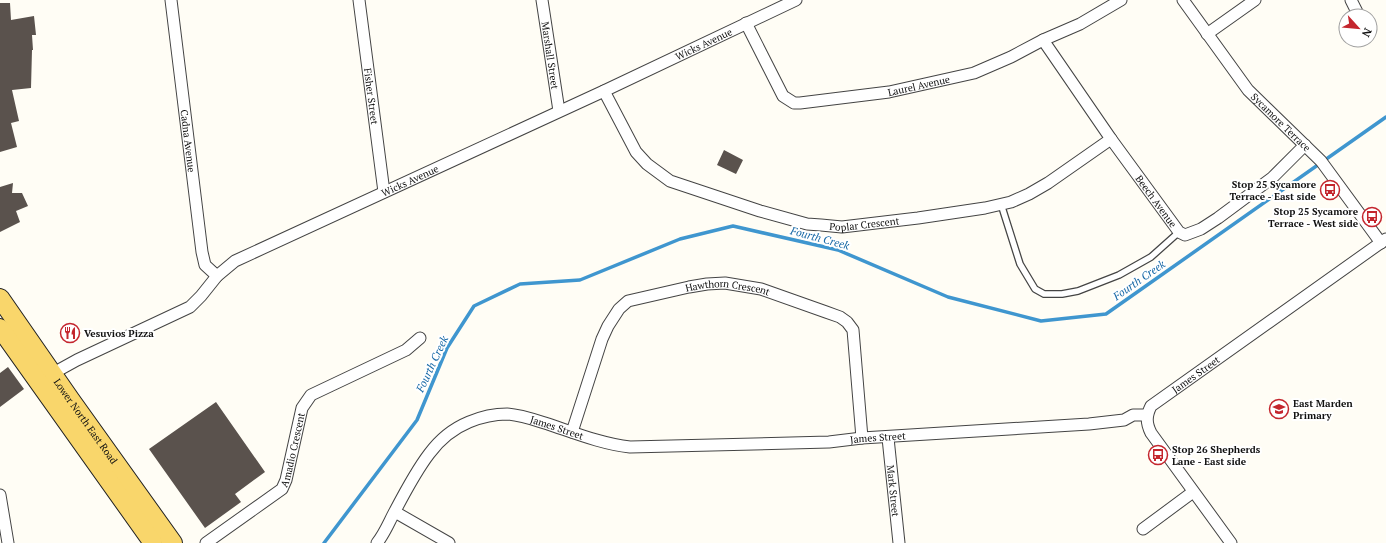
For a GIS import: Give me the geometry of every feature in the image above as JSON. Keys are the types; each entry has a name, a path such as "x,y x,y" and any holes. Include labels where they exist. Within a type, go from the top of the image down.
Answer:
{"main road":[{"name":"Lower North East Road","path":"0,298 46,378 153,543"},
{"name":"Lower North East Road","path":"0,328 46,378 173,543"}],"street":[{"name":"Cadna Avenue","path":"171,0 202,252 205,265 217,276"},
{"name":"Fisher Street","path":"359,0 384,192"},
{"name":"Marshall Street","path":"542,0 559,111"},
{"name":"Wicks Avenue","path":"46,378 77,360 190,307 217,276 235,261 604,91 796,0"},
{"name":"Laurel Avenue","path":"746,24 783,96 794,103 889,92 974,73 1080,24 1121,0"},
{"name":"Sycamore Terrace","path":"1183,0 1248,90 1323,165 1383,241"},
{"path":"1207,34 1255,0"},
{"name":"Beech Avenue","path":"1043,40 1111,139 1179,232 1185,235 1193,233 1218,218 1272,178 1304,145"},
{"name":"Poplar Crescent","path":"604,91 636,152 647,164 670,181 760,211 807,224 842,227 918,218 985,208 1011,202 1048,183 1111,139"},
{"name":"James Street","path":"377,543 384,535 395,512 428,455 441,438 465,424 479,418 508,414 528,418 616,445 630,447 829,442 862,438 888,438 1089,424 1124,420 1133,415 1147,415 1151,406 1157,401 1383,241"},
{"name":"Hawthorn Crescent","path":"572,432 602,339 619,309 628,302 649,296 707,284 725,283 761,289 840,317 848,322 853,330 862,438"},
{"name":"Amadio Crescent","path":"206,543 282,489 286,480 302,408 311,395 406,350 420,338"},
{"path":"1147,415 1146,424 1151,433 1231,543"},
{"name":"Mark Street","path":"888,438 899,543"},
{"path":"1143,529 1193,492"},
{"path":"0,495 8,543"},
{"path":"395,512 449,543"}],"lane":[{"path":"1001,204 1020,264 1035,289 1044,294 1062,294 1078,291 1118,276 1150,257 1179,232"}],"building":[{"path":"0,3 10,3 11,20 34,16 36,35 32,35 33,50 31,88 12,90 19,121 11,123 17,147 0,152"},
{"path":"724,150 743,160 736,174 717,165"},
{"path":"13,183 12,193 22,193 28,206 16,211 20,222 0,232 0,187"},
{"path":"8,367 24,389 0,407 0,373"},
{"path":"216,402 265,472 235,494 241,502 205,528 149,449"}],"waterway":[{"name":"Fourth Creek","path":"324,543 417,420 447,348 474,306 520,284 580,280 680,239 733,226 838,250 948,297 1041,321 1106,314 1386,117"}],"place":[{"name":"Stop 25 Sycamore Terrace - East side","path":"1330,190"},
{"name":"Stop 25 Sycamore Terrace - West side","path":"1372,217"},
{"name":"Vesuvios Pizza","path":"70,333"},
{"name":"East Marden Primary","path":"1279,409"},
{"name":"Stop 26 Shepherds Lane - East side","path":"1158,455"}]}
